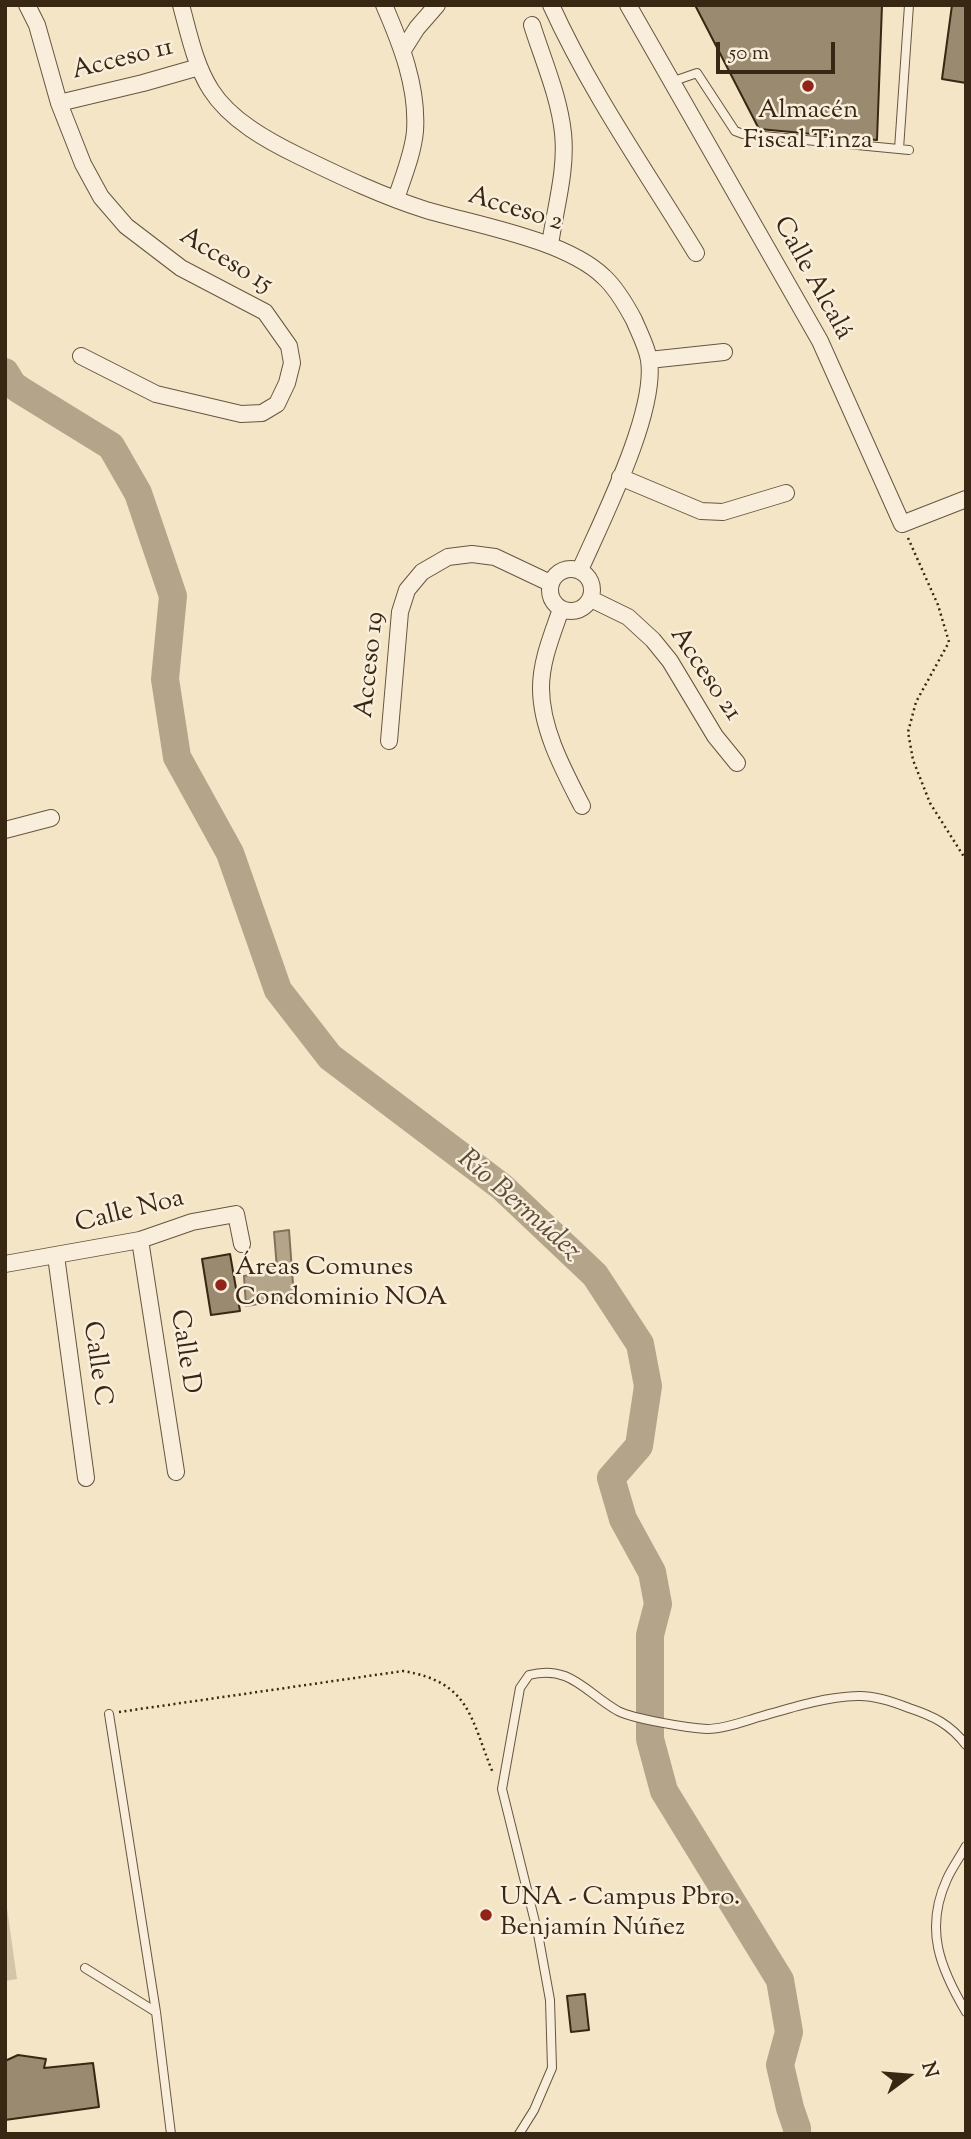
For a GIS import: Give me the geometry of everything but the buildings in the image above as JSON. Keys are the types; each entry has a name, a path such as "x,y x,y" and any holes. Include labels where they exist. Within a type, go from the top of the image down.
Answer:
{"street":[{"path":"27,5 37,25 59,103"},
{"name":"Acceso 2","path":"181,5 199,67 212,92 233,115 265,140 345,179 396,199 550,245 584,262 604,277 624,301 649,360 648,392 640,424 620,477 580,570"},
{"path":"384,5 403,50 414,105 415,132 396,199"},
{"path":"403,50 417,27 437,5"},
{"path":"551,5 608,115 696,253"},
{"name":"Calle Alcalá","path":"628,5 820,341 902,524"},
{"path":"532,25 559,109 563,135 563,166 550,245"},
{"path":"541,52 566,37"},
{"name":"Acceso 11","path":"59,103 199,67"},
{"name":"Acceso 15","path":"59,103 83,164 101,197 126,226 181,268 265,312 289,346 292,363 288,383 277,404 262,413 241,414 156,394 81,356"},
{"path":"649,360 724,352"},
{"path":"620,477 701,511 723,512 786,493"},
{"path":"902,524 966,499"},
{"name":"Acceso 19","path":"388,741 400,612 407,590 422,572 448,557 472,554 495,557 550,583"},
{"path":"565,569 580,570 590,579 591,599 581,609 561,609 551,598 550,583 565,569"},
{"name":"Acceso 21","path":"591,599 628,617 653,640 670,660 715,736 737,763"},
{"path":"561,609 545,657 541,689 546,725 582,806"},
{"path":"5,830 51,818"},
{"name":"Calle Noa","path":"5,1264 140,1240 192,1222 236,1214 242,1244"},
{"name":"Calle D","path":"140,1240 176,1472"},
{"name":"Calle C","path":"56,1256 86,1478"}],"lane":[{"path":"899,149 909,5"},
{"path":"671,82 697,72 735,131 743,134 909,150"},
{"path":"519,2134 534,2110 552,2068 550,2000 538,1934 502,1789 520,1688 529,1675 544,1671 564,1674 621,1712 688,1728 711,1729 729,1726 813,1702 859,1696 895,1703 937,1718 966,1745"},
{"path":"108,1714 156,2012 171,2134"},
{"path":"966,1846 946,1880 934,1930 937,1949 955,1994 966,2012"},
{"path":"85,1968 156,2012"}],"path":[{"path":"902,524 938,605 949,642 916,702 908,732 913,760 930,803 966,860"},
{"path":"108,1714 403,1671 427,1675 446,1684 463,1700 494,1776 502,1789"}],"shaded area":[{"path":"289,1230 294,1298 246,1306 244,1276 277,1269 274,1232"},
{"path":"5,1894 17,1979 5,1981"}],"waterway":[{"name":"Río Bermúdez","path":"5,372 13,385 20,390 111,446 138,493 173,596 165,679 177,757 230,853 278,990 330,1057 502,1187 595,1275 640,1344 648,1386 639,1446 611,1478 623,1519 652,1572 658,1604 650,1635 650,1739 664,1791 780,1980 789,2032 780,2065 797,2134"}],"place":[{"name":"Almacén Fiscal Tinza","path":"808,86"},
{"name":"Áreas Comunes Condominio NOA","path":"221,1285"},
{"name":"UNA - Campus Pbro. Benjamín Núñez","path":"486,1915"}]}
